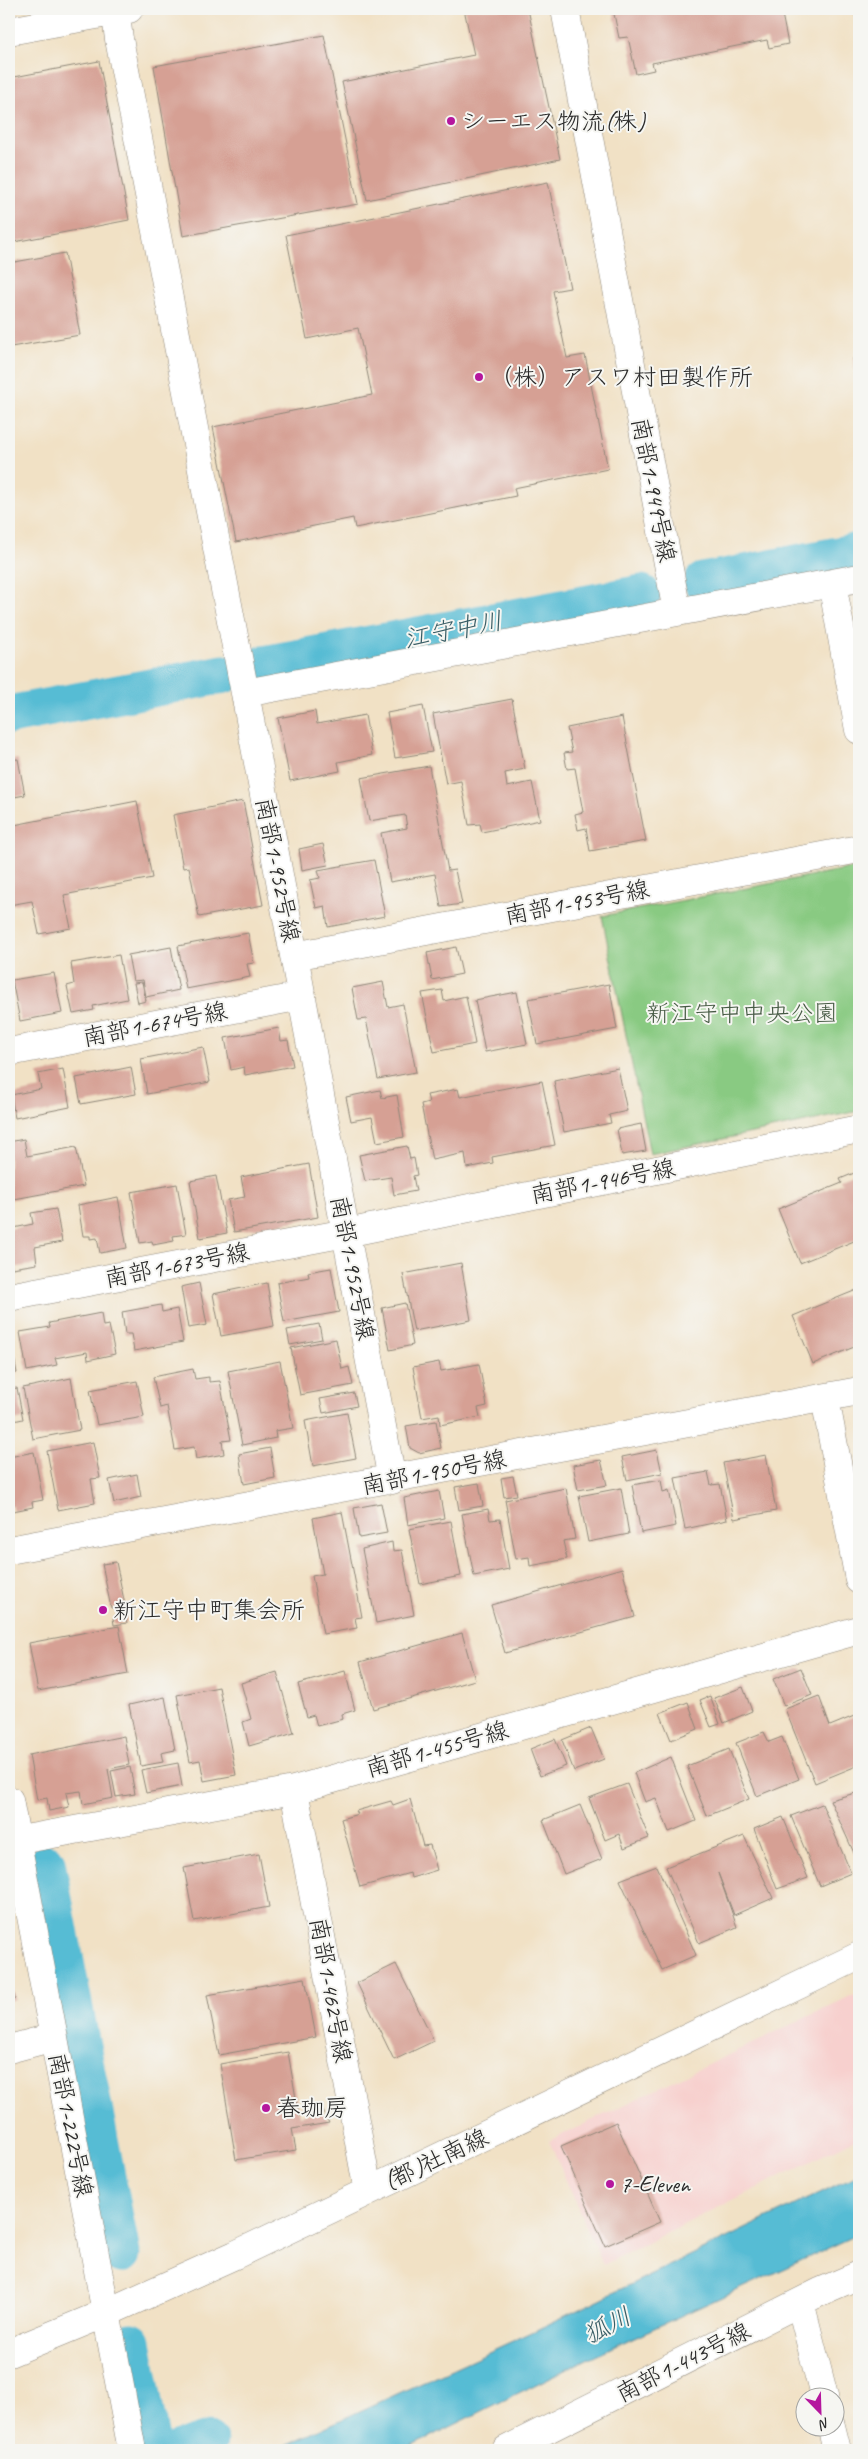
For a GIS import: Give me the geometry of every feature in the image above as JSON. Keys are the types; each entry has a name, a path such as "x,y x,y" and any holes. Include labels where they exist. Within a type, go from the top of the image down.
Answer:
{"street":[{"name":"南部1-949号線","path":"564,9 677,612"},
{"path":"9,31 120,10"},
{"name":"南部1-952号線","path":"120,10 392,1480"},
{"path":"245,693 859,578"},
{"path":"832,583 859,730"},
{"name":"南部1-953号線","path":"294,956 859,848"},
{"name":"南部1-674号線","path":"9,1052 302,996"},
{"name":"南部1-946号線","path":"346,1233 859,1129"},
{"name":"南部1-673号線","path":"9,1297 346,1233"},
{"name":"南部1-950号線","path":"9,1550 392,1480 859,1391"},
{"path":"825,1398 859,1580"},
{"name":"南部1-455号線","path":"13,1841 294,1790 859,1630"},
{"name":"南部1-462号線","path":"294,1790 368,2191"},
{"name":"南部1-222号線","path":"9,1800 13,1841 54,2037 132,2450"},
{"name":"(都)社南線","path":"9,2353 106,2313 235,2255 859,1956"},
{"path":"9,2049 54,2037"},
{"name":"南部1-443号線","path":"506,2450 800,2302 859,2275"},
{"path":"800,2302 821,2386"},
{"path":"834,2436 837,2450"}],"shaded area":[{"path":"859,1992 859,2137 603,2265 549,2141"}],"green space":[{"name":"新江守中中央公園","path":"851,868 859,871 859,1111 650,1154 602,916"}],"water":[{"name":"狐川","path":"859,2174 859,2234 591,2357 404,2450 275,2450 530,2333"}],"building":[{"name":"シーエス物流(株)","path":"464,9 528,9 560,159 367,200 342,82 474,55"},
{"path":"613,9 781,9 788,44 769,48 767,40 652,63 654,70 636,74 628,37 619,38"},
{"path":"854,9 859,9 859,31 858,31"},
{"path":"324,35 358,204 183,236 154,66"},
{"path":"99,61 129,220 9,243 9,78"},
{"name":"（株）アスワ村田製作所","path":"548,182 570,288 553,291 567,358 585,355 608,469 514,488 516,496 355,528 353,518 236,542 213,427 372,395 358,328 307,339 286,235"},
{"path":"65,253 80,335 11,347 9,335 9,263"},
{"path":"859,357 859,388 858,388 853,358"},
{"path":"512,699 525,769 505,773 507,787 532,782 540,820 482,832 480,824 469,825 461,781 446,784 433,714"},
{"path":"423,706 432,752 395,758 387,713"},
{"path":"315,711 317,724 365,715 372,755 338,762 340,771 290,781 278,718"},
{"path":"622,717 646,841 590,851 586,828 578,830 575,814 583,812 575,768 567,769 564,753 572,752 567,728"},
{"path":"18,759 25,795 9,798 9,760"},
{"path":"429,766 448,871 455,870 462,904 441,907 435,874 390,882 381,833 407,828 405,815 369,821 361,778"},
{"path":"137,801 152,878 64,895 71,928 39,934 32,901 9,905 9,826"},
{"path":"243,801 263,905 199,917 189,867 183,868 173,815"},
{"path":"323,844 328,865 302,870 299,849"},
{"path":"374,860 385,916 328,927 325,906 316,908 310,880 320,878 318,870"},
{"path":"248,933 254,963 247,964 250,977 186,989 178,946"},
{"path":"171,947 179,990 146,997 143,980 133,981 128,955"},
{"path":"456,947 462,974 432,980 427,953"},
{"path":"119,955 127,999 93,1006 94,1010 73,1014 67,986 74,984 71,963"},
{"path":"54,973 62,1013 20,1021 12,980"},
{"path":"142,982 146,1001 138,1003 134,983"},
{"path":"383,982 388,1007 403,1004 416,1072 378,1079 366,1019 358,1020 352,988"},
{"path":"609,984 617,1029 537,1044 528,999"},
{"path":"442,990 444,1001 466,996 475,1044 434,1052 422,993"},
{"path":"517,992 527,1044 485,1052 475,1000"},
{"path":"279,1028 281,1041 288,1040 293,1066 245,1075 244,1067 231,1070 225,1038"},
{"path":"203,1047 210,1082 147,1094 141,1059"},
{"path":"131,1067 136,1094 81,1104 76,1078"},
{"path":"618,1068 627,1111 609,1115 611,1123 564,1132 554,1081"},
{"path":"63,1069 70,1107 15,1118 11,1095 41,1089 38,1074"},
{"path":"542,1081 555,1145 492,1157 493,1163 467,1168 465,1153 432,1160 421,1104 429,1102 427,1095 458,1089 460,1097"},
{"path":"380,1090 382,1098 397,1095 404,1137 377,1142 372,1117 351,1121 346,1097"},
{"path":"641,1124 646,1151 622,1155 617,1129"},
{"path":"24,1139 27,1156 76,1147 84,1186 9,1200 9,1142"},
{"path":"407,1146 410,1159 414,1158 417,1175 413,1176 416,1191 394,1195 391,1177 365,1181 359,1155"},
{"path":"309,1164 318,1217 234,1232 228,1200 245,1197 241,1177"},
{"path":"859,1171 859,1239 800,1263 778,1209 842,1183 840,1179"},
{"path":"216,1176 227,1233 200,1238 190,1181"},
{"path":"177,1184 186,1234 173,1236 174,1241 153,1245 152,1241 140,1243 131,1192"},
{"path":"118,1197 127,1248 100,1253 97,1238 90,1239 90,1236 83,1236 78,1205"},
{"path":"56,1209 62,1242 35,1247 37,1264 12,1268 9,1229 33,1224 31,1213"},
{"path":"461,1263 471,1320 414,1331 403,1274"},
{"path":"331,1268 339,1312 284,1322 277,1283 309,1277 308,1272"},
{"path":"199,1283 207,1325 188,1328 181,1287"},
{"path":"267,1283 274,1326 221,1336 213,1294"},
{"path":"859,1289 859,1345 813,1364 793,1316"},
{"path":"405,1303 413,1345 390,1350 382,1308"},
{"path":"161,1305 162,1312 177,1309 183,1342 134,1351 131,1334 125,1334 122,1312"},
{"path":"101,1313 103,1326 109,1325 115,1354 88,1360 87,1352 55,1358 57,1365 27,1371 20,1332 50,1327 49,1323"},
{"path":"319,1324 322,1339 290,1345 287,1330"},
{"path":"336,1339 342,1369 349,1367 353,1385 300,1395 291,1348"},
{"path":"9,1341 11,1341 17,1373 9,1374"},
{"path":"280,1361 293,1428 275,1431 276,1438 242,1445 228,1371"},
{"path":"439,1362 441,1371 479,1364 487,1406 478,1408 480,1417 440,1425 439,1415 422,1418 413,1367"},
{"path":"193,1369 195,1379 209,1377 209,1382 220,1381 231,1440 222,1441 224,1454 196,1459 194,1447 175,1450 167,1406 160,1408 153,1377"},
{"path":"71,1378 80,1430 33,1439 23,1388"},
{"path":"137,1381 144,1417 97,1425 90,1390"},
{"path":"17,1388 23,1419 9,1422 9,1389"},
{"path":"354,1393 357,1406 323,1413 320,1399"},
{"path":"347,1413 356,1458 313,1466 305,1421"},
{"path":"436,1421 441,1448 419,1453 410,1448 406,1426"},
{"path":"93,1442 100,1478 91,1479 95,1503 58,1510 47,1451"},
{"path":"270,1448 275,1478 244,1484 239,1454"},
{"path":"657,1450 662,1473 627,1480 622,1457"},
{"path":"34,1452 43,1500 32,1502 33,1507 13,1511 13,1506 9,1507 9,1457"},
{"path":"766,1455 776,1511 734,1519 723,1463"},
{"path":"601,1460 607,1485 578,1490 573,1465"},
{"path":"708,1472 711,1485 720,1484 727,1520 685,1529 675,1478"},
{"path":"137,1474 141,1497 114,1503 109,1480"},
{"path":"513,1476 517,1495 504,1497 501,1478"},
{"path":"661,1480 663,1492 669,1490 676,1526 641,1533 632,1485"},
{"path":"479,1483 483,1506 459,1510 455,1487"},
{"path":"566,1488 575,1539 563,1541 567,1559 530,1566 529,1557 516,1559 505,1500"},
{"path":"621,1488 629,1534 588,1542 579,1496"},
{"path":"439,1491 444,1518 408,1525 404,1498"},
{"path":"381,1503 387,1533 359,1538 354,1508"},
{"path":"488,1509 490,1520 500,1519 509,1569 474,1576 462,1514"},
{"path":"342,1512 362,1617 355,1618 357,1628 323,1634 312,1576 323,1574 313,1518"},
{"path":"451,1521 461,1576 420,1584 409,1529"},
{"path":"392,1542 393,1551 402,1550 414,1615 376,1623 362,1549"},
{"path":"116,1562 125,1605 111,1608 102,1564"},
{"path":"622,1568 635,1617 505,1653 491,1605"},
{"path":"125,1615 127,1623 114,1625 113,1618"},
{"path":"119,1626 128,1674 38,1691 29,1643"},
{"path":"462,1633 475,1680 373,1709 360,1662"},
{"path":"801,1668 812,1695 784,1706 773,1679"},
{"path":"345,1671 355,1710 342,1714 343,1719 317,1726 314,1715 307,1717 298,1684"},
{"path":"277,1672 294,1733 249,1746 243,1722 251,1719 241,1683"},
{"path":"219,1687 236,1775 204,1781 200,1760 190,1762 177,1695"},
{"path":"743,1687 752,1711 724,1723 714,1698"},
{"path":"710,1696 720,1724 711,1727 700,1700"},
{"path":"819,1696 830,1726 859,1714 859,1765 815,1783 785,1709"},
{"path":"165,1697 175,1750 161,1753 163,1762 141,1766 129,1705"},
{"path":"688,1702 698,1729 671,1740 660,1713"},
{"path":"591,1728 604,1759 574,1771 562,1740"},
{"path":"764,1732 769,1742 782,1737 799,1779 757,1796 736,1743"},
{"path":"124,1736 129,1765 108,1769 113,1798 83,1804 81,1791 66,1793 69,1807 49,1811 47,1798 37,1800 29,1755"},
{"path":"555,1739 566,1766 540,1776 530,1749"},
{"path":"729,1749 749,1799 707,1816 687,1766"},
{"path":"671,1757 696,1821 669,1832 656,1798 645,1802 634,1773"},
{"path":"178,1763 182,1786 146,1793 141,1770"},
{"path":"130,1767 135,1794 116,1797 111,1771"},
{"path":"627,1784 649,1838 624,1848 619,1834 605,1840 589,1798"},
{"path":"859,1792 859,1864 830,1800"},
{"path":"410,1799 423,1846 430,1845 437,1870 411,1878 410,1873 360,1887 341,1819 358,1814 356,1811 391,1801 393,1805"},
{"path":"822,1804 851,1873 820,1886 791,1816"},
{"path":"580,1805 602,1859 564,1874 543,1820"},
{"path":"783,1817 808,1878 777,1889 754,1829"},
{"path":"744,1836 773,1898 734,1915 718,1873 737,1927 699,1943 666,1867"},
{"path":"259,1854 269,1907 194,1921 184,1868"},
{"path":"657,1866 696,1955 662,1970 620,1880"},
{"path":"396,1964 434,2041 394,2060 357,1983"},
{"path":"305,1978 316,2037 219,2055 207,1995"},
{"path":"9,1979 15,1999 9,2001"},
{"path":"288,2052 299,2116 323,2111 329,2123 292,2129 296,2150 236,2160 220,2064"},
{"path":"616,2122 660,2222 605,2246 561,2146"}],"waterway":[{"name":"江守中川","path":"703,582 859,552"},
{"name":"江守中川","path":"264,665 642,594"},
{"name":"江守中川","path":"9,715 224,674"},
{"path":"46,1863 121,2254"},
{"path":"132,2342 152,2450"},
{"path":"179,2450 208,2441"}],"place":[{"name":"シーエス物流(株)","path":"451,121"},
{"name":"（株）アスワ村田製作所","path":"479,377"},
{"name":"新江守中町集会所","path":"103,1610"},
{"name":"春珈房","path":"266,2108"},
{"name":"7-Eleven","path":"610,2184"}]}
